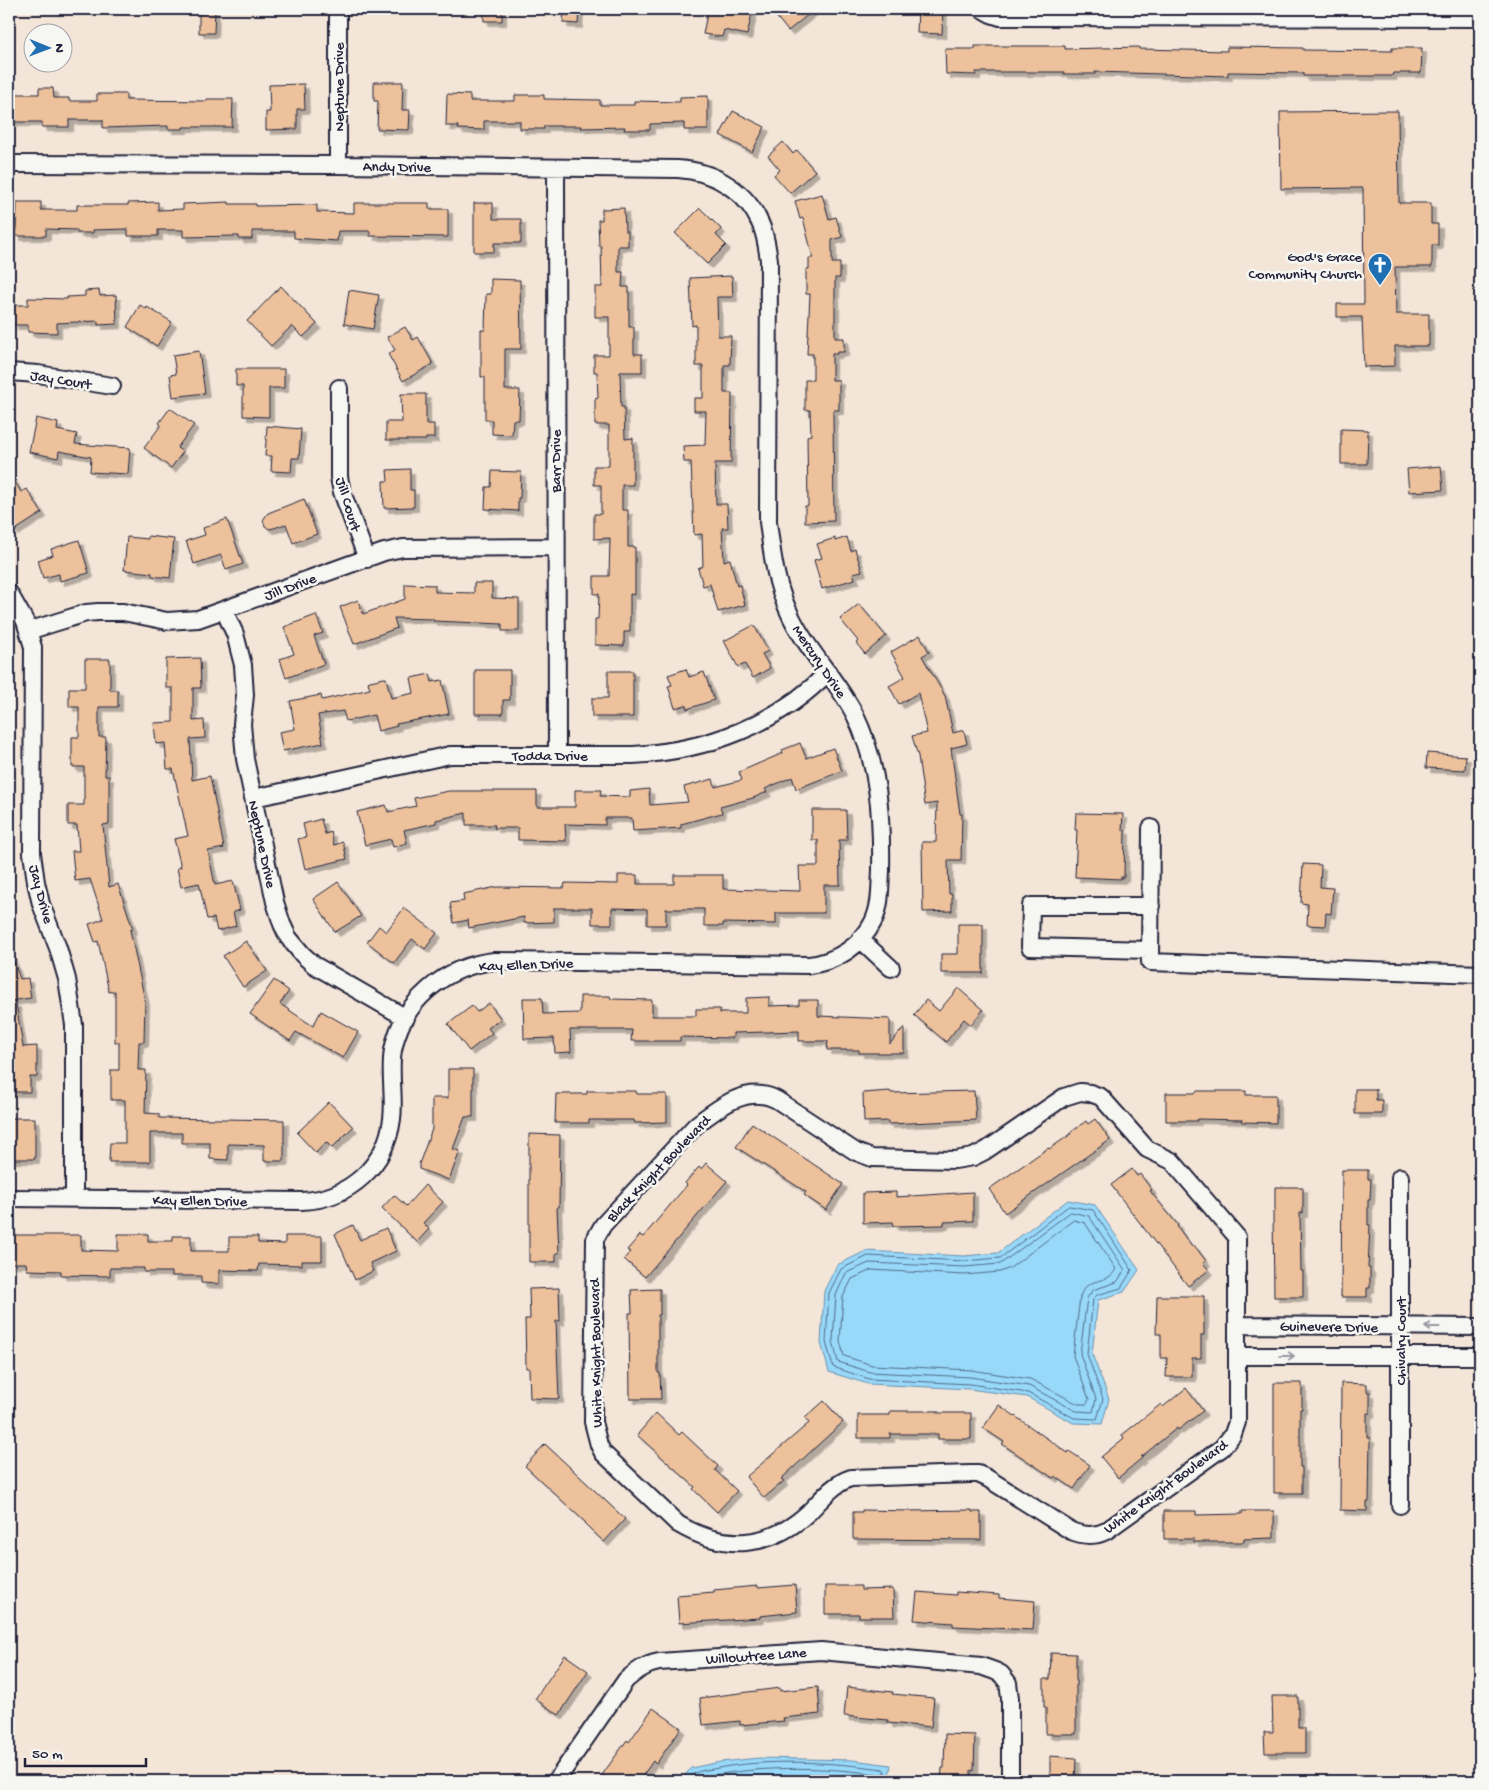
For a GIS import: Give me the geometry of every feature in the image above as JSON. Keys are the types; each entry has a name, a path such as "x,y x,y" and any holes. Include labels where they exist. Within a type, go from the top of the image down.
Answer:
{"street":[{"name":"Neptune Drive","path":"338,9 338,165"},
{"path":"982,9 1000,17 1129,13 1294,13 1480,18"},
{"name":"Andy Drive","path":"9,164 338,165 694,170 723,181 735,190 755,213 762,226"},
{"name":"Barr Drive","path":"556,168 555,547 557,754"},
{"name":"Mercury Drive","path":"762,226 768,260 768,522 771,552 778,581 788,609 801,636 849,704 862,732 874,768 881,814 880,901 873,922 860,940"},
{"name":"Jay Court","path":"9,372 38,374 112,386"},
{"name":"Jill Court","path":"340,388 339,476 342,492 367,558"},
{"name":"Jill Drive","path":"28,631 86,613 98,612 123,612 153,620 180,621 198,619 367,558 392,550 410,547 555,547"},
{"name":"Jay Drive","path":"9,593 25,621 33,647 32,853 36,882 41,904 67,978 74,1025 74,1199"},
{"name":"Neptune Drive","path":"224,610 235,634 243,665 244,695 242,724 244,752 275,902 282,924 288,937 314,965 406,1018"},
{"name":"Todda Drive","path":"254,798 444,756 656,754 707,744 743,731 782,710 828,672"},
{"path":"1151,828 1150,962 1480,974"},
{"path":"1150,950 1030,947 1031,906 1151,906"},
{"path":"860,940 891,968"},
{"name":"Kay Ellen Drive","path":"9,1198 302,1201 324,1198 345,1190 364,1177 374,1166 385,1147 392,1118 393,1054 397,1037 411,1009 420,997 450,973 480,963 503,961 810,964 834,959 850,950 860,940"},
{"name":"Black Knight Boulevard","path":"596,1235 696,1124 714,1111 741,1096 757,1094 772,1098 865,1156 880,1160 955,1160 985,1151 1064,1097 1074,1093 1090,1093 1104,1100 1147,1149 1172,1162 1237,1237 1238,1349"},
{"name":"Chivalry Court","path":"1400,1177 1400,1505"},
{"name":"White Knight Boulevard","path":"596,1235 593,1422 599,1445 609,1460 672,1520 691,1532 718,1541 749,1542 784,1531 808,1513 838,1484 851,1478 970,1474 978,1474 987,1478 1071,1531 1085,1535 1103,1533 1225,1445 1233,1434 1237,1422 1238,1349"},
{"name":"Guinevere Drive","path":"1238,1325 1480,1327"},
{"name":"Guinevere Drive","path":"1238,1349 1400,1356 1480,1356"},
{"name":"Willowtree Lane","path":"556,1781 626,1680 636,1671 651,1664 806,1652 833,1652 985,1667 1001,1674 1008,1683 1010,1698 1010,1781"}],"water":[{"path":"1068,1200 1095,1205 1139,1270 1124,1292 1098,1300 1092,1354 1109,1399 1102,1424 1073,1423 1027,1397 969,1389 868,1384 829,1372 821,1343 824,1291 837,1265 866,1251 964,1256 998,1253"},
{"path":"759,1758 853,1760 891,1765 888,1781 680,1781 691,1768 720,1762"}],"building":[{"path":"199,9 215,9 214,33 199,33"},
{"path":"483,9 502,9 502,21 484,21"},
{"path":"564,9 579,9 578,24 563,23"},
{"path":"708,9 753,9 747,35 724,30 722,37 703,34"},
{"path":"770,9 815,9 788,31"},
{"path":"918,9 943,9 942,34 917,33"},
{"path":"975,46 1065,46 1065,49 1139,47 1139,49 1227,51 1227,47 1392,51 1392,48 1422,48 1421,73 1393,73 1392,76 1303,76 1303,73 1228,72 1228,76 1095,72 1095,74 976,72 976,75 946,74 945,49 975,49"},
{"path":"374,82 403,82 402,110 410,110 409,130 377,129 378,101 374,101"},
{"path":"304,84 305,109 297,109 297,129 266,130 266,112 270,112 269,85"},
{"path":"39,88 53,88 54,98 69,98 69,101 97,101 97,94 126,94 126,100 207,101 207,99 233,99 232,127 183,127 183,129 168,129 168,126 103,128 103,120 69,120 69,127 42,127 42,122 9,122 9,94 39,94"},
{"path":"447,94 470,95 470,101 515,101 515,95 544,95 544,99 600,100 600,105 634,105 634,101 680,102 680,97 708,96 708,130 684,130 684,123 650,124 650,130 624,130 625,127 581,128 582,126 544,126 544,129 520,129 520,121 484,121 484,130 458,129 458,126 446,126"},
{"path":"733,111 765,127 752,152 720,135"},
{"path":"1398,111 1399,203 1431,203 1431,224 1438,224 1438,245 1432,245 1432,267 1395,267 1396,314 1429,314 1429,346 1395,346 1395,366 1364,367 1362,317 1337,317 1337,304 1364,304 1363,188 1281,189 1280,112"},
{"path":"783,142 793,154 797,150 815,171 790,193 774,175 780,170 768,156"},
{"path":"822,194 829,219 836,217 842,237 832,240 832,263 840,263 840,278 835,278 835,338 844,338 844,352 832,354 832,380 839,380 839,410 833,410 834,521 805,522 805,506 808,506 807,436 811,435 810,410 805,410 805,380 813,380 813,354 807,354 810,294 806,294 806,269 809,269 809,258 813,258 803,218 800,219 795,201"},
{"path":"17,202 41,202 41,210 77,210 77,205 128,205 128,203 158,202 158,210 183,209 183,204 229,202 229,204 256,204 256,206 317,205 317,212 354,213 354,203 429,203 429,209 448,209 448,237 370,236 370,231 338,231 337,241 294,238 294,231 252,231 252,239 239,239 239,236 183,237 183,230 158,230 158,236 128,236 128,229 93,230 93,233 77,233 77,230 46,229 46,236 16,236"},
{"path":"474,203 493,203 493,219 521,219 521,243 494,243 494,252 474,252"},
{"path":"624,208 625,231 628,231 628,246 618,246 618,272 623,272 622,287 629,287 629,327 634,327 634,354 642,354 642,372 620,372 621,407 624,407 625,439 633,438 633,485 622,485 622,510 628,510 628,547 635,547 635,595 630,594 630,632 624,632 624,646 595,645 595,619 598,619 599,594 594,594 594,576 609,576 610,538 594,539 594,514 601,514 601,485 594,485 594,466 609,466 609,425 595,425 595,399 598,398 597,372 594,372 594,355 609,355 609,317 595,317 595,287 602,287 598,220 602,220 602,209"},
{"path":"700,208 721,229 716,235 726,245 707,264 675,233"},
{"path":"732,276 733,297 717,297 718,336 731,336 730,365 724,365 724,393 732,393 731,463 715,463 716,504 727,504 728,528 722,528 724,561 730,559 737,586 740,585 745,605 718,612 710,584 703,586 698,568 703,566 702,534 694,535 691,462 684,462 683,446 705,445 706,411 694,411 694,398 703,398 703,366 696,366 696,325 692,326 690,278"},
{"path":"491,279 520,280 521,349 505,349 505,390 520,390 519,420 513,420 512,435 492,434 492,420 485,420 485,377 481,377 481,330 485,330 486,294 491,294"},
{"path":"281,286 317,324 303,337 292,326 271,346 247,321"},
{"path":"99,290 100,296 116,295 117,324 98,325 98,321 57,323 57,333 28,332 28,325 13,325 13,305 28,305 28,298 67,299 67,297 85,296 85,291"},
{"path":"349,290 379,295 373,329 344,324"},
{"path":"140,305 146,309 147,307 172,322 157,346 127,327"},
{"path":"405,327 413,340 418,337 433,364 403,381 388,354 395,350 387,337"},
{"path":"199,351 205,393 173,397 170,375 176,374 173,355"},
{"path":"236,369 284,369 284,388 269,388 269,417 243,416 243,386 236,386"},
{"path":"401,394 426,394 426,424 434,424 434,438 426,438 426,440 386,440 386,422 402,422"},
{"path":"170,408 194,425 177,448 183,452 171,468 144,448 161,425 159,423"},
{"path":"36,418 58,423 57,430 77,434 75,444 130,448 128,474 90,472 91,457 59,451 58,458 29,452"},
{"path":"267,426 301,429 299,458 292,458 291,472 271,471 272,456 265,456"},
{"path":"1341,429 1368,430 1367,464 1341,464"},
{"path":"1441,466 1443,490 1409,492 1407,469"},
{"path":"410,469 410,490 414,490 414,507 384,508 383,481 388,481 387,470"},
{"path":"492,471 521,472 518,511 485,509 486,487 491,487"},
{"path":"9,472 21,492 27,489 42,513 14,531 9,523"},
{"path":"304,499 317,534 293,543 286,524 269,529 265,526 263,520 268,513"},
{"path":"227,519 243,564 226,570 221,555 194,564 186,541 205,535 203,528"},
{"path":"148,536 174,539 170,578 152,576 152,573 124,570 127,537 148,539"},
{"path":"847,537 851,551 855,549 862,571 853,573 855,579 822,589 814,560 822,558 817,544 835,538 835,541"},
{"path":"79,540 89,573 60,581 59,574 43,578 38,560 53,555 51,549"},
{"path":"474,583 492,583 492,598 519,599 519,631 502,631 502,624 394,618 397,628 354,644 340,607 358,600 363,614 405,599 405,584 435,585 435,592 474,593"},
{"path":"859,604 886,636 865,654 856,643 858,641 840,619"},
{"path":"316,615 323,633 314,636 324,664 286,678 280,659 294,654 284,627"},
{"path":"754,625 768,651 762,654 770,668 753,678 745,664 738,667 724,641"},
{"path":"920,635 929,652 922,656 945,696 953,733 964,730 967,744 951,748 960,814 962,814 961,860 948,860 949,894 952,894 952,911 923,912 922,842 936,842 937,803 925,805 918,756 912,736 927,733 918,693 899,704 889,686 905,677 891,652"},
{"path":"200,658 201,688 193,688 193,721 204,720 205,738 190,739 192,780 210,776 224,848 208,851 215,885 233,881 240,910 233,912 236,926 217,931 214,918 207,919 199,883 181,887 177,868 181,867 174,839 188,836 173,769 167,769 165,743 156,744 154,723 173,722 173,688 166,688 166,659"},
{"path":"85,659 110,659 110,690 118,690 118,707 99,707 99,737 106,737 105,776 109,776 109,824 103,825 109,887 118,884 133,929 130,930 145,1001 144,1042 139,1042 138,1070 146,1070 145,1113 159,1114 159,1118 284,1120 284,1161 264,1161 264,1145 228,1144 228,1160 210,1159 210,1143 182,1143 182,1133 150,1133 150,1162 109,1162 110,1143 125,1143 125,1100 111,1100 111,1070 119,1070 119,1042 115,1042 115,991 109,992 98,941 95,942 89,924 103,919 90,879 75,881 72,851 79,851 77,825 68,825 68,805 84,805 84,767 72,767 72,737 79,737 79,707 69,707 69,688 85,688"},
{"path":"686,669 689,677 704,672 714,700 687,709 686,705 675,708 668,686 672,685 668,675"},
{"path":"475,670 510,670 510,700 503,700 503,714 475,714"},
{"path":"608,671 633,671 633,717 592,717 592,698 608,698"},
{"path":"430,674 432,682 442,680 449,714 396,724 397,726 378,731 374,715 346,721 343,711 318,715 323,743 283,751 279,732 295,729 290,701 321,695 322,700 370,689 368,682 384,678 386,678 391,698 414,693 411,678"},
{"path":"800,743 806,758 833,748 842,771 796,789 792,777 765,789 767,792 753,798 720,807 722,813 681,824 681,828 633,831 632,818 605,818 605,825 565,824 566,841 518,840 518,828 494,828 495,825 466,825 466,813 436,820 436,823 404,830 407,843 393,847 391,839 365,845 357,812 386,805 388,812 416,806 414,798 449,791 537,791 537,807 575,807 575,790 601,790 600,796 630,797 630,791 649,789 650,805 688,802 684,787 713,779 715,787 742,780 739,772 783,753 782,750"},
{"path":"1427,753 1466,756 1465,770 1426,768"},
{"path":"812,810 846,810 847,840 839,840 840,885 824,885 824,913 776,913 776,924 723,923 723,926 704,926 704,909 666,909 666,925 647,925 647,909 612,908 612,924 592,924 592,908 554,908 554,922 524,923 524,917 469,928 468,920 454,923 450,903 464,901 463,894 497,887 564,888 565,883 618,884 618,875 637,875 637,884 674,884 674,875 723,875 723,889 800,891 799,866 818,866 818,840 812,840"},
{"path":"1076,813 1123,814 1122,830 1125,830 1124,877 1121,877 1121,879 1075,877"},
{"path":"321,819 325,834 331,832 334,845 343,842 347,859 305,869 298,839 306,837 303,824"},
{"path":"1303,864 1321,865 1320,887 1333,888 1331,914 1326,913 1325,926 1307,925 1308,904 1301,903"},
{"path":"338,882 361,916 335,932 313,899"},
{"path":"404,908 437,933 425,949 412,939 394,963 367,942 379,926 386,932"},
{"path":"958,924 983,924 983,973 941,973 941,954 958,954"},
{"path":"246,941 267,971 243,987 223,956"},
{"path":"9,954 11,954 20,979 28,978 31,998 9,1001"},
{"path":"274,980 289,991 280,1004 313,1026 321,1011 358,1032 343,1058 296,1032 290,1041 250,1014"},
{"path":"958,988 983,1010 971,1025 964,1019 946,1042 914,1015 926,1000 939,1011"},
{"path":"580,996 610,996 611,999 652,1000 652,1016 696,1016 696,1009 720,1009 720,1013 746,1013 746,998 769,997 769,1006 799,1005 799,1000 818,1000 818,1016 890,1019 890,1044 904,1027 904,1053 859,1053 859,1050 827,1050 828,1041 799,1041 799,1031 733,1033 733,1038 680,1037 680,1041 631,1041 632,1030 570,1030 571,1052 555,1053 554,1038 524,1039 523,998 542,998 543,1014 580,1013"},
{"path":"9,1003 16,1003 23,1047 37,1046 37,1077 30,1077 30,1092 10,1092"},
{"path":"489,1003 501,1019 488,1028 492,1033 469,1051 448,1024 472,1006 477,1012"},
{"path":"448,1069 473,1069 473,1117 465,1117 453,1149 460,1151 449,1180 419,1169 419,1164 432,1129 432,1098 448,1098"},
{"path":"1355,1089 1376,1089 1376,1100 1382,1100 1382,1114 1355,1114"},
{"path":"587,1091 636,1091 637,1094 667,1094 667,1122 635,1123 634,1120 589,1120 589,1123 555,1123 556,1094 587,1094"},
{"path":"890,1091 891,1093 974,1091 976,1120 888,1124 888,1121 864,1122 863,1093"},
{"path":"1196,1091 1246,1091 1246,1095 1276,1095 1276,1123 1197,1119 1197,1121 1166,1121 1166,1093 1196,1093"},
{"path":"329,1102 353,1127 332,1148 326,1142 316,1153 297,1133"},
{"path":"9,1118 35,1118 35,1159 9,1159"},
{"path":"1095,1119 1110,1140 1005,1213 989,1189 1071,1134 1086,1121 1088,1124"},
{"path":"752,1123 843,1184 826,1210 804,1195 806,1192 736,1147"},
{"path":"529,1134 560,1135 559,1207 557,1207 559,1253 556,1253 556,1262 529,1262"},
{"path":"706,1163 727,1181 645,1277 624,1259 630,1252 627,1250 640,1235 643,1237 687,1185 685,1183 699,1167 701,1169"},
{"path":"1132,1169 1137,1176 1140,1174 1152,1190 1150,1191 1178,1225 1192,1247 1194,1245 1206,1261 1203,1263 1209,1270 1188,1286 1111,1185"},
{"path":"1342,1170 1368,1170 1368,1179 1371,1179 1370,1200 1368,1200 1368,1225 1370,1225 1368,1268 1370,1268 1370,1288 1367,1288 1367,1297 1341,1297"},
{"path":"425,1185 443,1202 423,1223 429,1229 417,1242 382,1208 394,1195 406,1206"},
{"path":"1275,1187 1303,1187 1303,1213 1300,1213 1303,1297 1274,1297 1273,1212 1275,1212"},
{"path":"896,1192 896,1197 973,1192 973,1221 944,1222 944,1225 894,1226 893,1222 863,1223 863,1193"},
{"path":"353,1225 360,1240 386,1228 396,1251 370,1263 373,1271 355,1280 335,1234"},
{"path":"118,1234 148,1234 148,1241 173,1241 173,1236 191,1236 191,1251 229,1251 229,1237 258,1237 258,1243 285,1244 285,1236 322,1236 322,1261 302,1261 302,1265 259,1264 258,1271 219,1270 219,1284 201,1283 201,1276 172,1276 172,1272 144,1272 144,1268 110,1268 110,1276 61,1275 61,1271 27,1270 26,1263 10,1263 11,1235 81,1235 81,1250 118,1251"},
{"path":"559,1288 560,1321 556,1321 559,1399 530,1398 529,1368 526,1368 525,1319 530,1319 529,1289"},
{"path":"660,1289 658,1373 660,1373 661,1399 630,1399 629,1313 632,1313 631,1290"},
{"path":"1157,1296 1204,1296 1204,1335 1201,1335 1201,1358 1192,1358 1192,1377 1166,1377 1167,1358 1161,1358 1161,1334 1156,1334"},
{"path":"1274,1383 1302,1383 1300,1467 1302,1467 1302,1493 1274,1493"},
{"path":"1341,1383 1367,1384 1367,1392 1370,1392 1370,1413 1367,1413 1367,1438 1370,1438 1369,1502 1367,1502 1367,1511 1340,1510"},
{"path":"1186,1388 1203,1411 1178,1430 1177,1428 1118,1478 1101,1457 1124,1438 1122,1435 1161,1404 1163,1407"},
{"path":"824,1401 843,1422 781,1479 784,1481 764,1498 746,1477 809,1423 805,1418"},
{"path":"999,1405 1068,1453 1069,1451 1090,1465 1074,1489 1055,1476 1053,1478 1002,1444 1004,1442 983,1428"},
{"path":"890,1411 971,1413 971,1439 938,1439 938,1434 890,1434 890,1438 858,1438 858,1415 890,1415"},
{"path":"656,1413 679,1435 682,1432 718,1466 715,1470 737,1491 717,1512 693,1489 695,1487 637,1435"},
{"path":"545,1444 625,1519 604,1542 525,1466"},
{"path":"862,1510 972,1510 972,1512 981,1512 981,1540 853,1539 853,1512 862,1512"},
{"path":"1164,1511 1196,1511 1196,1515 1242,1514 1242,1511 1274,1511 1274,1538 1244,1539 1244,1542 1194,1542 1194,1539 1164,1539"},
{"path":"795,1585 797,1612 760,1616 760,1618 679,1623 677,1595 757,1586 758,1588"},
{"path":"825,1586 861,1586 861,1590 893,1589 894,1617 859,1617 859,1614 825,1614"},
{"path":"917,1592 956,1595 956,1592 999,1595 999,1598 1035,1601 1033,1630 953,1626 953,1623 914,1620"},
{"path":"1051,1653 1076,1654 1076,1734 1046,1734 1044,1679 1050,1679"},
{"path":"565,1655 588,1671 559,1715 535,1699"},
{"path":"818,1687 820,1714 783,1718 784,1721 740,1725 740,1721 703,1725 700,1698 780,1688 780,1691"},
{"path":"847,1687 934,1698 931,1727 888,1723 888,1720 844,1716"},
{"path":"1272,1696 1298,1696 1298,1728 1305,1728 1305,1753 1265,1753 1264,1732 1273,1732"},
{"path":"653,1708 681,1728 656,1764 653,1761 639,1781 610,1781 602,1775"},
{"path":"945,1734 975,1735 974,1771 971,1770 971,1781 941,1781 942,1768 944,1768"},
{"path":"1050,1756 1076,1758 1075,1781 1050,1781"}],"place":[{"name":"God's Grace Community Church","path":"1380,286"}]}
